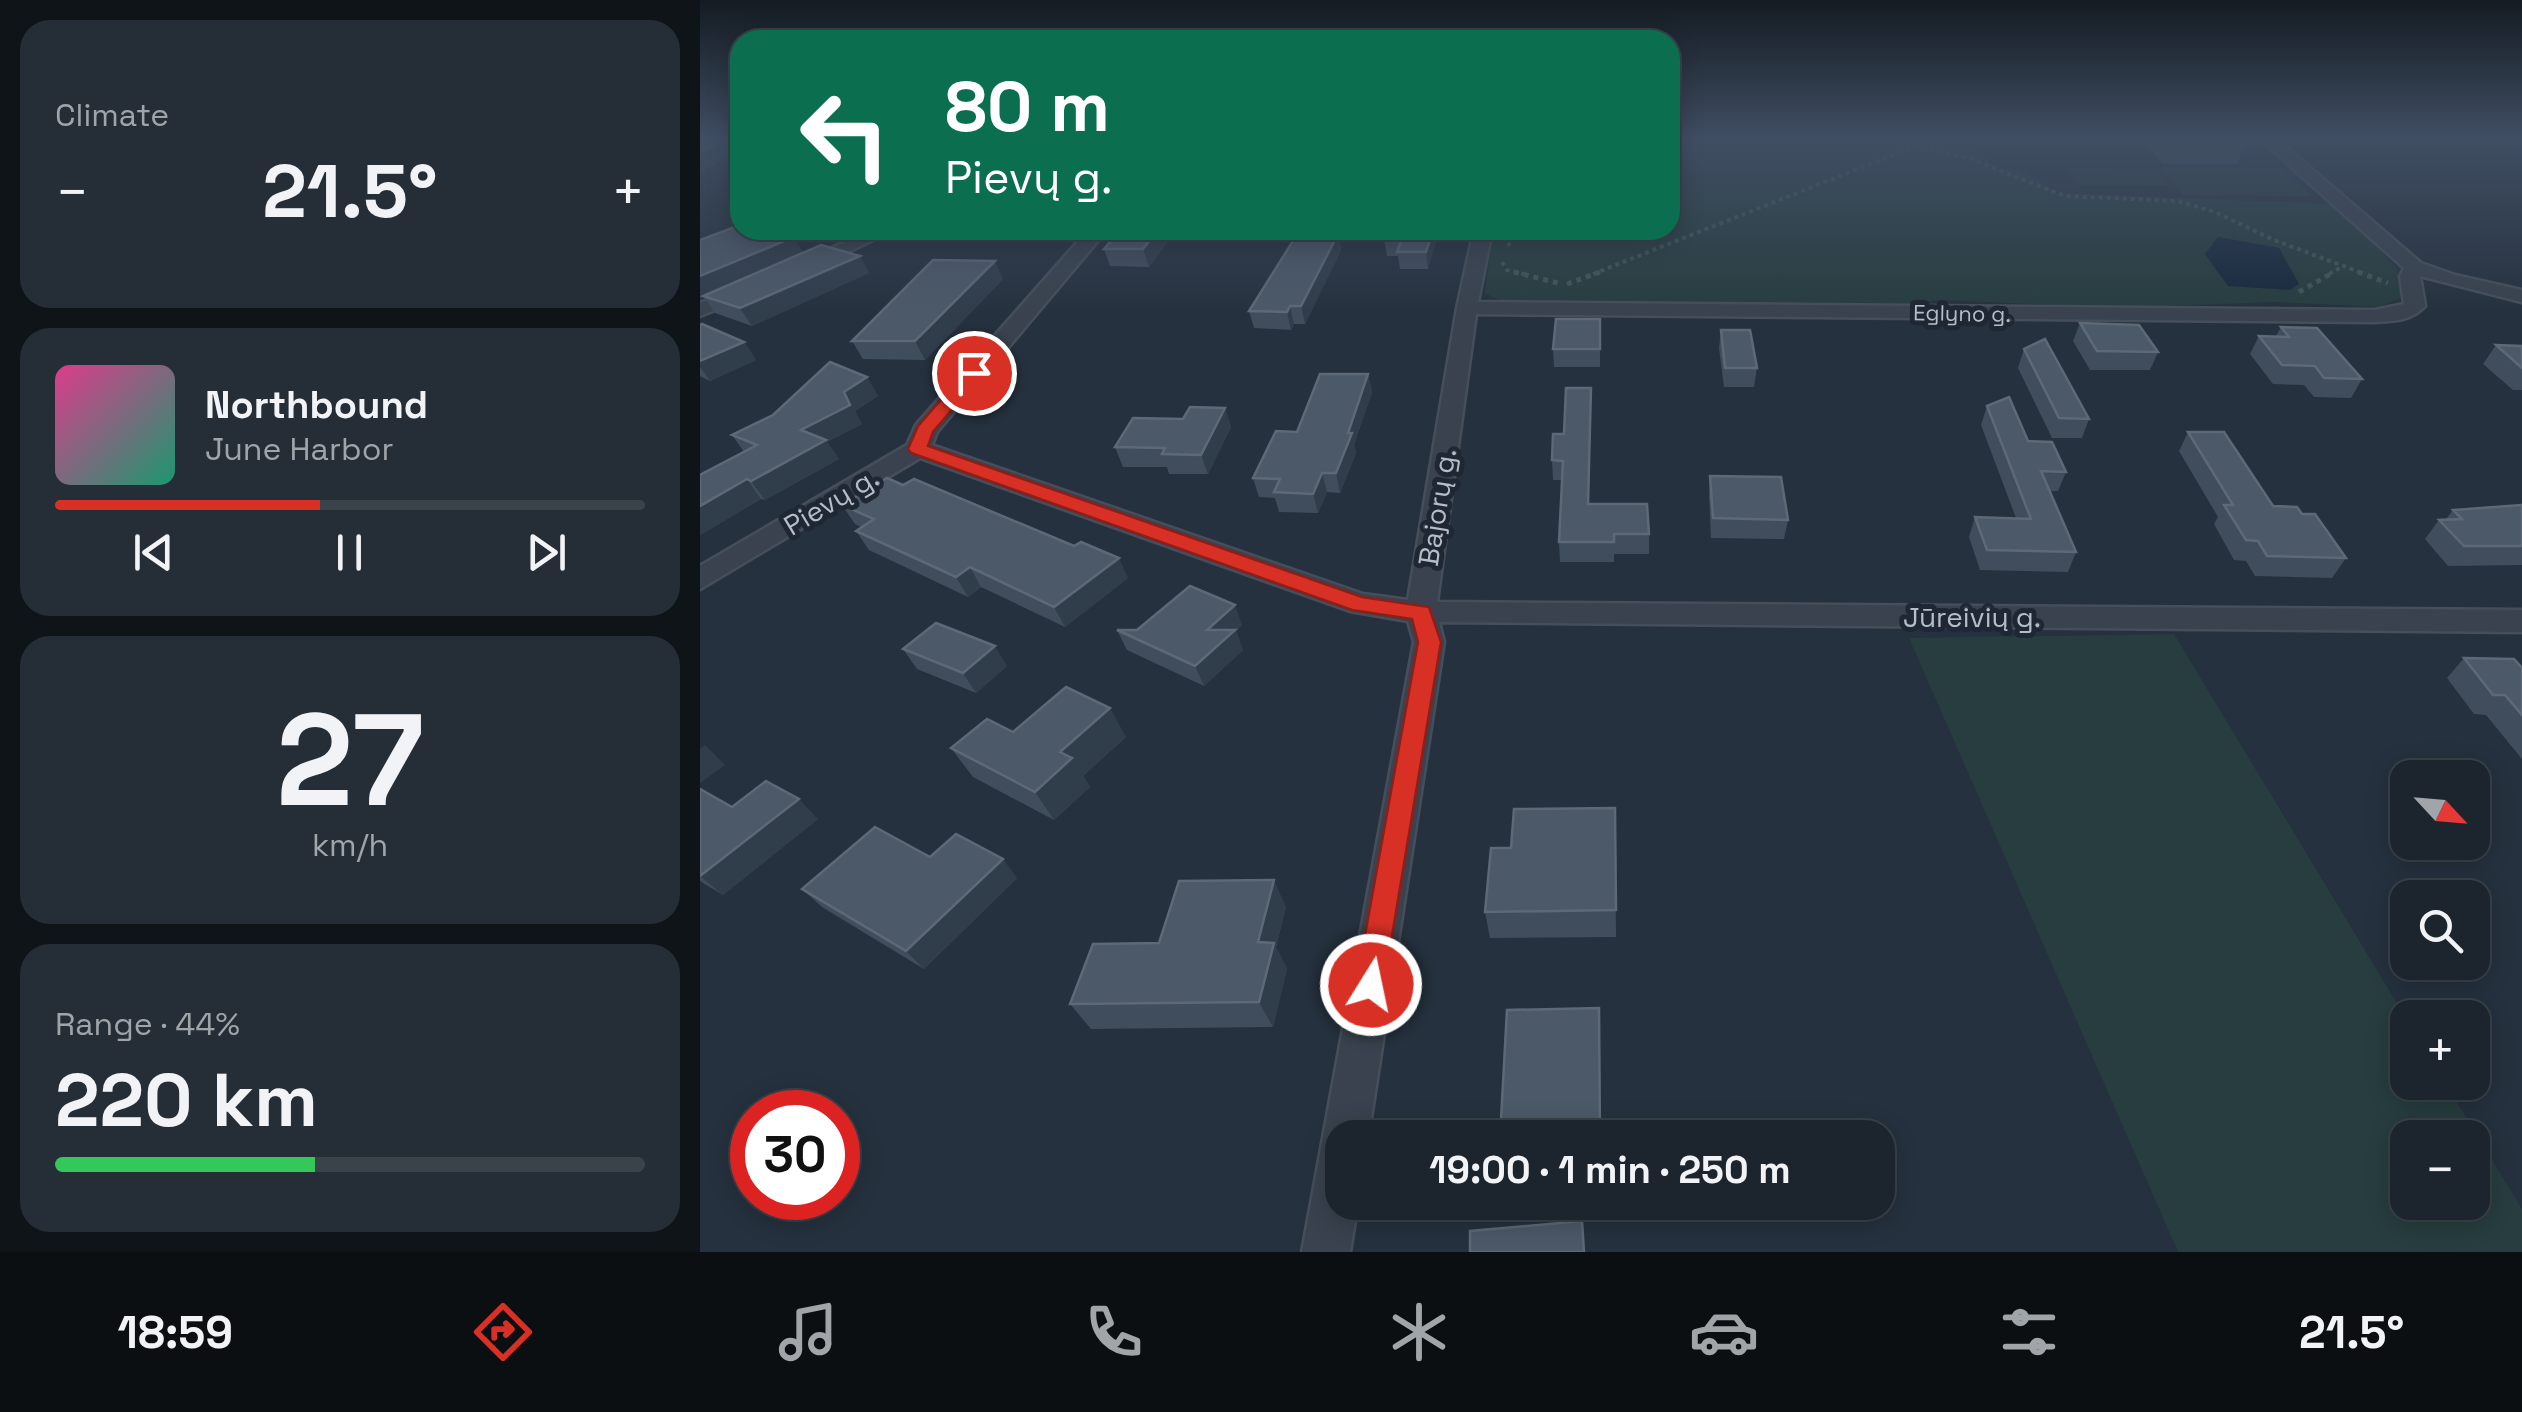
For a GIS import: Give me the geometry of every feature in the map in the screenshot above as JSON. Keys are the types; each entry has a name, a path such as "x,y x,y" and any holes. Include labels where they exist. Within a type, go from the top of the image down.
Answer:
{"street":[{"path":"2335,197 2414,267 2449,280 2522,296"},
{"path":"700,310 862,240"},
{"path":"1089,240 925,430 918,449 1360,604 1421,612"},
{"name":"Bajorų g.","path":"1348,1120 1429,642 1421,612 1481,240"},
{"path":"2413,291 2410,276 2414,267"},
{"name":"Eglyno g.","path":"1467,308 2375,316 2402,314 2415,306 2413,291"},
{"name":"Pievų g.","path":"700,579 918,449"},
{"name":"Jūreivių g.","path":"1421,612 2516,628"},
{"path":"1326,1252 1331,1220"}],"path":[{"path":"1499,308 1792,197"},
{"path":"2105,197 2177,200 2215,212 2337,266 2413,291"}],"green space":[{"path":"1680,197 2167,197 2329,204 2397,268 2402,293 2399,299 2379,307 2274,302 2112,308 1942,300 1884,306 1505,303 1485,293 1492,240 1680,240","holes":["2218,237 2279,248 2290,290 2228,286"]},
{"path":"2174,634 2395,1000 2390,1000 2390,1100 2455,1100 2468,1120 2390,1120 2390,1220 2490,1220 2490,1157 2522,1209 2522,1252 2178,1252 1909,638"}],"water":[{"path":"2218,237 2279,248 2299,284 2290,290 2228,286 2205,254"}],"building":[{"path":"730,229 730,240 787,240 700,276 700,240"},
{"path":"1112,240 1150,240 1143,249 1104,249"},
{"path":"1294,240 1335,240 1301,306 1290,306 1287,312 1249,311"},
{"path":"1402,240 1430,240 1426,252 1397,252"},
{"path":"821,245 860,256 740,308 703,296"},
{"path":"933,260 995,261 915,341 852,341"},
{"path":"1556,319 1600,319 1600,349 1553,349"},
{"path":"2080,323 2139,325 2158,352 2097,351"},
{"path":"702,324 744,342 700,361"},
{"path":"2281,327 2317,328 2362,379 2324,378 2315,366 2282,365 2259,336 2289,337"},
{"path":"1721,330 1750,330 1757,368 1725,368"},
{"path":"2045,339 2089,419 2059,418 2024,349"},
{"path":"2496,345 2522,346 2522,368"},
{"path":"830,362 867,377 844,392 850,405 801,430 826,440 700,506 700,475 757,445 732,435 773,415"},
{"path":"1320,374 1368,374 1348,433 1352,433 1336,473 1322,473 1313,494 1274,492 1280,479 1253,478 1276,431 1297,432"},
{"path":"1566,388 1591,388 1588,504 1647,504 1649,534 1614,534 1614,542 1559,542 1563,461 1552,460 1553,434 1564,434"},
{"path":"2009,397 2028,441 2052,442 2066,472 2041,471 2076,552 1987,550 1975,517 2031,519 1987,406"},
{"path":"1190,407 1225,408 1201,455 1162,454 1165,448 1115,447 1133,418 1183,419"},
{"path":"2188,432 2224,432 2273,506 2297,507 2302,514 2315,514 2346,558 2267,556 2258,541 2246,540 2224,505 2233,505"},
{"path":"1710,476 1781,477 1788,520 1713,518"},
{"path":"887,478 903,485 914,479 1074,546 1081,542 1119,558 1054,607 970,567 956,577 856,531 874,519 842,505"},
{"path":"2522,505 2522,546 2464,546 2439,520 2462,519 2453,510"},
{"path":"1190,586 1235,605 1207,630 1235,630 1195,666 1117,630 1137,630"},
{"path":"936,623 995,646 963,673 903,649"},
{"path":"2464,658 2514,659 2522,668 2522,715 2505,695 2493,695"},
{"path":"1066,687 1110,708 1060,752 1072,758 1035,792 951,748 987,719 1013,732"},
{"path":"766,781 799,799 700,876 700,789 732,807"},
{"path":"1615,808 1616,910 1485,912 1491,848 1511,848 1514,809"},
{"path":"875,827 930,857 956,834 1003,859 906,951 802,889"},
{"path":"1274,880 1258,942 1274,943 1259,1002 1070,1004 1093,944 1159,943 1179,881"},
{"path":"1599,1008 1600,1120 1501,1120 1507,1010"},
{"path":"1582,1221 1584,1252 1470,1252 1470,1231"}],"route":[{"path":"974,373 925,430 918,449 1360,604 1421,612 1429,642 1371,985"}]}
